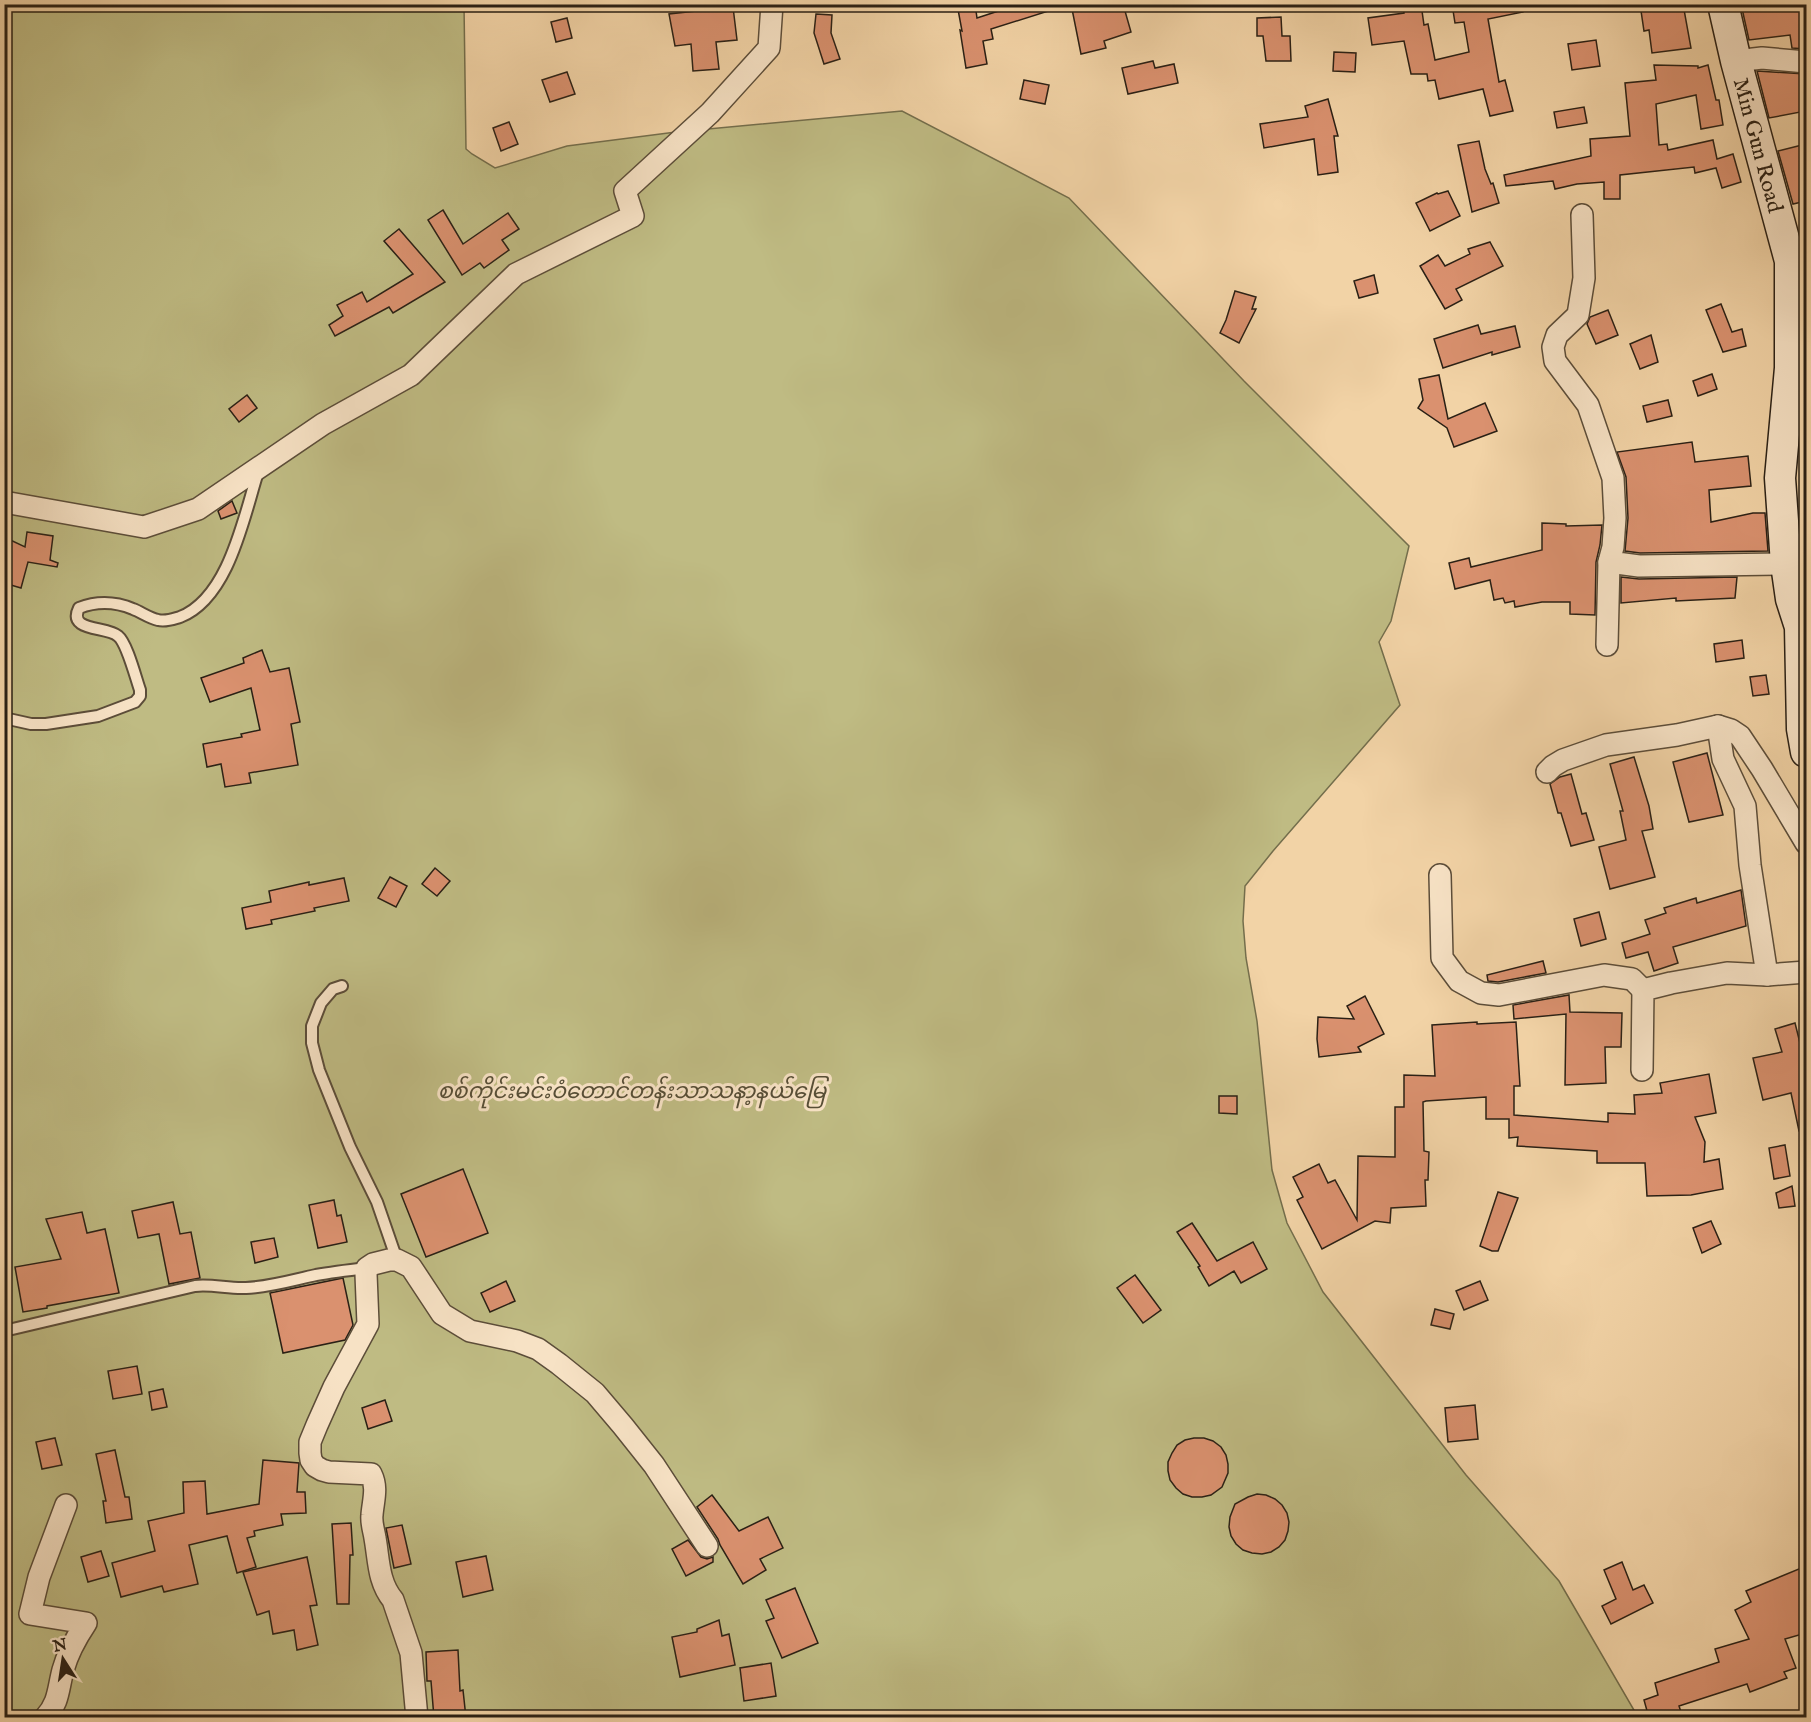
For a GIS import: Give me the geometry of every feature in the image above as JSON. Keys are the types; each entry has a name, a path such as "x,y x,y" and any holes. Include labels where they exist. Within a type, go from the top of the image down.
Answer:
{"street":[{"path":"4,502 144,527 198,509 323,424 411,375 516,274 633,216 625,191 710,113 769,48 772,4"},
{"name":"Min Gun Road","path":"1723,4 1736,62 1798,261 1780,478 1786,564 1791,599 1803,627 1802,729 1806,752"},
{"path":"1736,62 1762,58 1806,62"},
{"path":"1582,215 1584,278 1578,315 1557,334 1552,347 1556,361 1588,405 1613,478 1615,518 1613,547 1609,561 1607,645"},
{"path":"1609,561 1639,566 1786,564"},
{"path":"1718,726 1723,759 1745,806 1750,865 1767,975"},
{"path":"1547,772 1563,760 1606,745 1677,735 1718,726 1740,736 1806,843"},
{"path":"1440,875 1442,958 1459,981 1481,993 1499,994 1604,975 1632,979 1643,990 1642,1070"},
{"path":"1643,990 1727,973 1767,975 1806,972"},
{"path":"417,1718 411,1653 393,1600 382,1582 378,1564 371,1517 375,1482 371,1474 329,1472 315,1466 311,1460 310,1442 317,1425 334,1387 368,1324 366,1274 367,1268 373,1264 397,1260 411,1267 442,1314 470,1330 517,1341 538,1349 595,1393 654,1465 707,1546"},
{"path":"45,1718 54,1708 63,1669 73,1642 86,1623 30,1614 39,1577 66,1504"}],"lane":[{"path":"4,718 31,724 76,721 98,716 135,702 140,696 140,690 119,636 109,631 85,627 77,619 77,613 80,608 99,603 112,603 132,608 159,621 184,615 197,606 212,592 231,556 260,468"},
{"path":"342,986 333,989 321,1004 312,1026 312,1043 319,1070 350,1147 376,1202 397,1260"},
{"path":"4,1331 195,1286 210,1285 232,1288 267,1286 317,1275 367,1268"}],"green space":[{"name":"စစ်ကိုင်းမင်းဝံတောင်တန်းသာသနာ့နယ်မြေ","path":"5,5 464,5 466,149 495,168 567,146 676,132 902,111 1069,198 1244,381 1409,546 1391,621 1379,642 1400,705 1245,886 1243,921 1246,958 1257,1021 1272,1170 1287,1223 1323,1292 1466,1475 1559,1581 1638,1717 5,1718"}],"building":[{"path":"957,4 975,4 977,18 1020,4 1058,4 1058,8 991,29 993,39 983,41 987,64 966,68"},
{"path":"1071,4 1123,4 1131,32 1104,41 1106,48 1081,54"},
{"path":"1403,4 1421,4 1424,25 1428,24 1435,60 1469,52 1464,22 1455,23 1452,4 1522,4 1523,12 1488,19 1499,82 1505,80 1513,111 1490,116 1483,89 1439,99 1435,80 1428,81 1427,74 1411,74 1404,41 1372,45 1368,18 1404,13"},
{"path":"1640,4 1683,4 1691,48 1652,53 1649,30 1644,31"},
{"path":"1741,4 1806,4 1806,49 1792,48 1790,35 1749,40"},
{"path":"733,7 737,40 716,42 719,69 693,71 691,44 675,46 669,14"},
{"path":"816,14 832,15 831,33 840,59 824,64 814,33"},
{"path":"1281,17 1282,36 1290,36 1291,61 1266,61 1263,36 1257,36 1257,18"},
{"path":"567,18 572,38 556,42 551,22"},
{"path":"1596,40 1600,66 1572,70 1568,44"},
{"path":"1334,52 1356,53 1355,72 1333,71"},
{"path":"1153,61 1155,68 1174,64 1178,83 1128,94 1122,68"},
{"path":"1654,65 1698,66 1698,68 1708,65 1716,100 1719,100 1723,125 1701,129 1696,95 1656,104 1659,145 1667,144 1668,150 1713,140 1717,159 1733,154 1741,182 1722,188 1716,168 1695,173 1694,167 1620,175 1620,199 1604,199 1604,182 1577,184 1555,189 1553,181 1506,186 1504,175 1591,156 1590,139 1630,136 1625,83 1656,80"},
{"path":"1757,71 1806,74 1806,111 1769,118"},
{"path":"567,72 575,94 550,102 542,80"},
{"path":"1024,80 1049,85 1045,104 1020,99"},
{"path":"1328,99 1338,136 1334,136 1338,172 1318,175 1314,139 1264,148 1260,124 1308,117 1305,106"},
{"path":"1584,107 1587,123 1557,128 1554,112"},
{"path":"509,122 518,144 501,151 493,128"},
{"path":"1479,141 1485,169 1491,184 1493,183 1499,203 1472,212 1458,145"},
{"path":"1806,144 1806,201 1793,204 1778,151"},
{"path":"1448,191 1460,216 1430,231 1416,203 1437,193"},
{"path":"443,210 463,244 508,213 519,229 502,240 509,250 484,268 480,263 462,275 428,220"},
{"path":"399,229 445,282 393,313 389,307 335,336 329,325 343,316 337,305 362,292 367,302 413,274 384,241"},
{"path":"1490,242 1503,266 1456,289 1462,300 1445,309 1420,266 1438,255 1445,266 1470,254 1468,249"},
{"path":"1374,275 1378,293 1359,298 1354,281"},
{"path":"1235,291 1256,297 1252,309 1256,309 1239,343 1220,333"},
{"path":"1721,304 1732,332 1742,329 1746,346 1723,352 1706,310"},
{"path":"1608,310 1618,335 1596,344 1587,324 1590,317"},
{"path":"1478,325 1481,334 1515,326 1520,347 1492,355 1492,352 1443,368 1434,339"},
{"path":"1651,335 1658,362 1640,369 1630,344"},
{"path":"1712,374 1717,389 1698,396 1693,381"},
{"path":"1439,375 1448,419 1485,403 1497,431 1454,447 1447,428 1418,408 1423,400 1419,379"},
{"path":"247,395 257,408 239,422 229,409"},
{"path":"1668,400 1672,416 1647,422 1643,406"},
{"path":"1692,442 1695,462 1748,456 1751,486 1709,490 1711,522 1753,513 1765,513 1768,551 1640,553 1625,551 1628,518 1626,477 1617,452"},
{"path":"232,501 237,513 221,519 218,511"},
{"path":"1800,517 1806,517 1806,549 1802,549"},
{"path":"1542,523 1566,524 1566,526 1602,525 1596,562 1595,615 1570,614 1570,602 1542,602 1515,607 1514,601 1505,603 1503,598 1494,600 1490,580 1455,589 1449,563 1469,558 1471,567 1542,550"},
{"path":"27,532 53,536 50,560 58,563 57,567 28,562 21,588 4,583 4,537 25,547"},
{"path":"1621,577 1639,579 1737,577 1735,598 1676,601 1676,598 1621,603"},
{"path":"1742,640 1744,658 1716,662 1714,644"},
{"path":"262,650 270,672 289,668 300,722 291,724 298,765 249,773 251,783 225,787 221,764 207,767 203,744 242,737 241,734 260,730 251,688 210,702 201,678 244,663 243,658"},
{"path":"1766,675 1769,694 1753,696 1750,677"},
{"path":"1707,753 1723,815 1689,822 1673,762"},
{"path":"1634,757 1649,806 1653,829 1642,831 1655,877 1610,889 1599,847 1626,840 1620,811 1623,811 1610,764"},
{"path":"1571,774 1582,814 1586,813 1594,840 1571,846 1550,784 1560,777"},
{"path":"435,868 450,881 437,896 422,884"},
{"path":"390,877 407,886 396,907 378,898"},
{"path":"344,878 349,901 314,908 315,911 271,920 272,924 246,929 242,908 271,902 269,891 309,882 309,885"},
{"path":"1741,890 1746,926 1673,947 1678,963 1654,971 1648,952 1626,958 1622,943 1650,934 1645,920 1666,913 1664,908 1696,898 1697,903"},
{"path":"1599,912 1606,939 1581,946 1574,919"},
{"path":"1543,961 1546,973 1498,982 1488,981 1487,975"},
{"path":"1569,995 1570,1012 1622,1013 1621,1047 1605,1047 1606,1083 1565,1085 1566,1014 1514,1019 1513,1005"},
{"path":"1365,996 1384,1034 1358,1047 1361,1052 1319,1057 1318,1017 1354,1019 1347,1006"},
{"path":"1477,1022 1477,1024 1516,1022 1520,1086 1514,1086 1514,1115 1608,1122 1608,1113 1635,1114 1634,1095 1662,1093 1660,1083 1709,1074 1716,1113 1695,1117 1705,1142 1704,1162 1719,1159 1723,1189 1691,1195 1647,1196 1645,1163 1597,1163 1597,1151 1517,1146 1518,1137 1509,1138 1509,1119 1486,1119 1486,1097 1426,1101 1423,1102 1424,1151 1429,1152 1428,1180 1425,1180 1426,1206 1391,1208 1390,1223 1375,1221 1322,1249 1297,1200 1303,1197 1293,1177 1319,1164 1328,1183 1335,1180 1357,1220 1358,1156 1395,1157 1395,1107 1404,1107 1404,1075 1435,1076 1432,1025"},
{"path":"1795,1023 1801,1047 1806,1046 1806,1131 1799,1131 1791,1093 1763,1100 1753,1058 1782,1052 1775,1029"},
{"path":"1219,1096 1237,1096 1237,1114 1219,1113"},
{"path":"1785,1145 1790,1176 1774,1179 1769,1148"},
{"path":"463,1169 488,1233 426,1257 401,1194"},
{"path":"1792,1186 1795,1206 1779,1208 1776,1193"},
{"path":"1498,1192 1518,1198 1498,1251 1492,1251 1480,1246"},
{"path":"334,1200 337,1216 341,1215 347,1242 318,1248 309,1205"},
{"path":"173,1202 180,1234 191,1232 200,1278 169,1284 159,1234 138,1238 132,1211"},
{"path":"82,1212 87,1233 105,1229 119,1293 23,1312 15,1267 61,1259 46,1219"},
{"path":"1711,1221 1721,1244 1702,1253 1693,1228"},
{"path":"1192,1223 1217,1261 1253,1242 1267,1269 1241,1283 1234,1271 1209,1286 1198,1267 1200,1266 1177,1232"},
{"path":"274,1238 278,1257 255,1263 251,1242"},
{"path":"1135,1275 1161,1310 1143,1323 1117,1288"},
{"path":"343,1278 353,1325 345,1340 283,1353 270,1293"},
{"path":"506,1281 515,1301 490,1312 481,1293"},
{"path":"1480,1281 1488,1300 1464,1310 1456,1291"},
{"path":"1435,1309 1454,1314 1450,1329 1431,1325"},
{"path":"137,1366 142,1394 113,1399 108,1371"},
{"path":"163,1389 167,1407 152,1410 149,1392"},
{"path":"385,1400 392,1421 368,1429 362,1408"},
{"path":"1475,1405 1478,1439 1448,1442 1445,1408"},
{"path":"55,1438 62,1465 42,1469 36,1442"},
{"path":"1194,1438 1213,1441 1221,1447 1228,1464 1228,1473 1222,1487 1211,1495 1202,1497 1183,1494 1170,1480 1168,1471 1168,1462 1177,1445"},
{"path":"115,1450 125,1497 129,1497 132,1519 106,1523 103,1501 106,1501 96,1454"},
{"path":"263,1460 299,1463 297,1492 305,1492 306,1513 281,1514 283,1525 254,1531 255,1536 247,1538 256,1567 237,1573 227,1536 189,1545 198,1584 164,1592 162,1586 121,1597 112,1563 155,1551 148,1521 184,1513 183,1482 205,1481 207,1514 259,1504"},
{"path":"1257,1494 1266,1495 1282,1505 1289,1522 1285,1540 1271,1552 1262,1554 1243,1550 1231,1536 1229,1527 1235,1504"},
{"path":"712,1495 739,1531 768,1517 783,1548 760,1559 766,1570 743,1584 697,1507"},
{"path":"351,1523 353,1555 350,1555 349,1604 337,1604 332,1524"},
{"path":"402,1525 411,1564 394,1568 386,1528"},
{"path":"688,1540 701,1557 707,1559 713,1557 713,1562 686,1576 672,1549"},
{"path":"101,1551 109,1576 88,1582 81,1557"},
{"path":"486,1556 493,1590 463,1597 456,1562"},
{"path":"307,1557 317,1605 310,1606 318,1645 297,1650 294,1630 273,1634 269,1611 257,1615 243,1572"},
{"path":"1622,1562 1633,1590 1644,1585 1653,1603 1611,1624 1602,1606 1616,1599 1604,1570"},
{"path":"1806,1566 1806,1633 1785,1639 1796,1668 1784,1672 1787,1678 1750,1692 1747,1684 1679,1706 1683,1718 1649,1718 1644,1700 1658,1695 1655,1683 1719,1662 1715,1649 1749,1639 1735,1610 1751,1602 1746,1591"},
{"path":"795,1588 818,1643 782,1658 766,1621 774,1618 766,1600"},
{"path":"719,1620 722,1636 729,1634 735,1665 680,1677 672,1637 697,1632 697,1629"},
{"path":"458,1650 460,1691 463,1690 466,1718 434,1718 431,1681 427,1681 426,1652"},
{"path":"771,1663 776,1696 744,1701 740,1668"}]}
